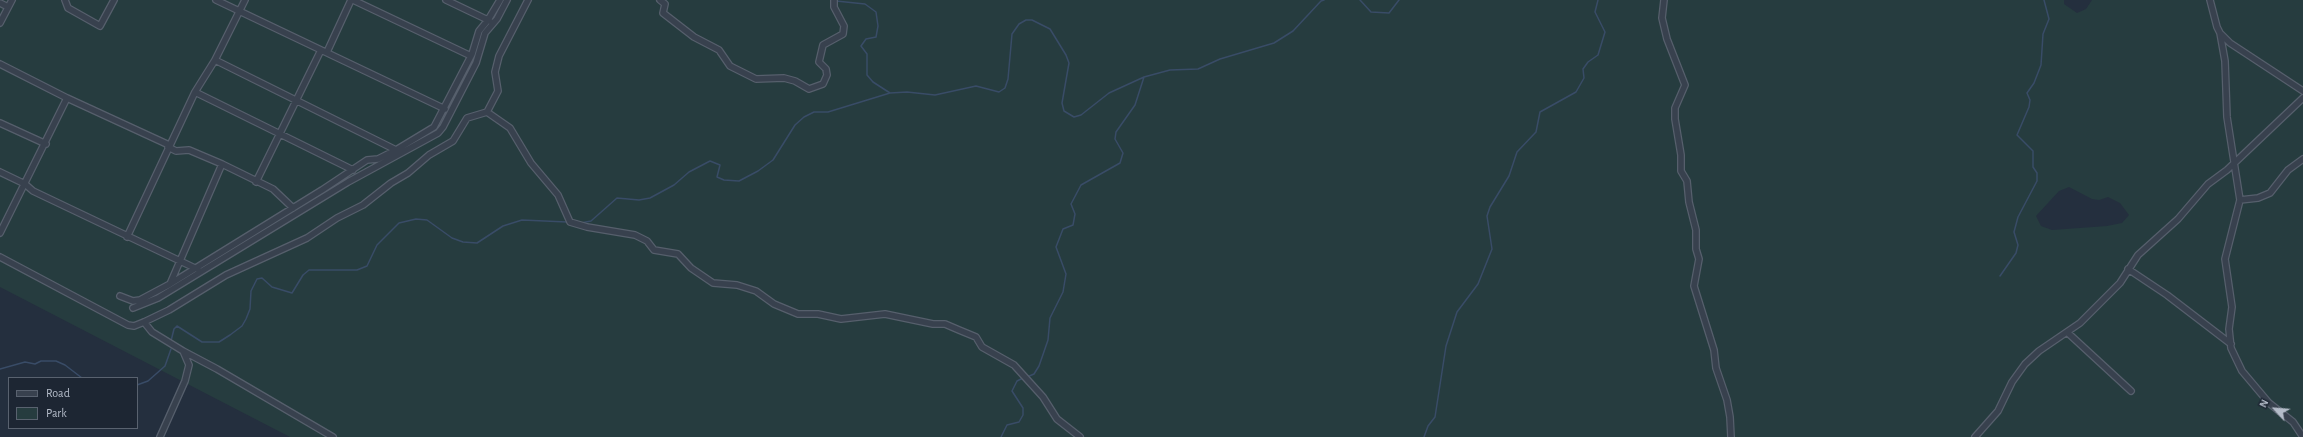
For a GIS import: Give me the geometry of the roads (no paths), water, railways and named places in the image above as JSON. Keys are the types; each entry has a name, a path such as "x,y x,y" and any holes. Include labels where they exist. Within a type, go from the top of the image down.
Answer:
{"street":[{"path":"0,23 12,0"},
{"path":"66,0 68,8 100,26 114,0"},
{"path":"216,0 445,109"},
{"path":"127,237 168,146 195,92 214,60 245,0"},
{"path":"256,182 295,101 352,0 471,56"},
{"path":"446,0 491,22"},
{"path":"411,145 430,138 443,127 476,63 485,33 500,0"},
{"path":"120,296 133,301 140,300 199,270 327,196 411,145 434,127 445,109 471,56 479,31 491,22 507,0"},
{"path":"0,257 128,325 134,326 169,310 226,275 307,238 337,218 363,205 380,190 418,166 429,155 453,141 467,118 488,112 498,91 495,72 499,56 528,0"},
{"path":"660,0 665,4 663,13 694,37 720,50 730,66 756,79 784,78 795,81 809,89 823,84 827,75 826,70 819,62 823,45 843,34 844,26 834,7 834,0"},
{"path":"1664,0 1662,18 1665,33 1685,85 1675,108 1675,119 1681,155 1681,171 1687,181 1689,202 1696,230 1696,249 1699,259 1694,286 1714,350 1716,368 1727,400 1731,437"},
{"path":"2210,0 2220,33 2225,61 2227,117 2240,200 2225,259 2232,306 2229,329 2231,344 2242,371 2269,403 2293,422 2303,437"},
{"path":"0,3 8,7"},
{"path":"2220,33 2230,43 2303,90"},
{"path":"214,60 399,152"},
{"path":"0,64 176,151 189,150 273,189 293,208"},
{"path":"195,92 353,170"},
{"path":"0,233 46,144 67,98"},
{"path":"1975,437 1998,411 2012,382 2025,364 2039,351 2068,332 2114,290 2138,255 2178,219 2197,195 2303,98"},
{"path":"488,112 510,128 531,163 558,195 570,222 587,227 635,235 647,241 654,250 678,254 692,268 713,283 737,285 756,291 774,304 798,314 818,314 841,319 885,314 933,324 945,324 976,337 982,347 1014,365 1043,397 1057,419 1080,437"},
{"path":"0,123 46,144"},
{"path":"133,308 158,298 366,160 378,159 399,152"},
{"path":"2240,200 2258,198 2270,193 2288,170 2303,160"},
{"path":"170,284 179,260 222,164"},
{"path":"0,172 25,184 33,191 199,270"},
{"path":"322,190 327,196"},
{"path":"2128,270 2167,295 2231,344"},
{"path":"144,322 152,332 183,351 217,369 333,437"},
{"path":"2068,332 2131,392"},
{"path":"160,436 189,370 189,365 183,351"}],"waterway":[{"path":"581,223 591,221 617,198 639,200 650,198 674,185 689,172 710,161 720,165 717,177 724,180 739,181 758,171 773,160 795,125 804,117 814,112 828,112 890,93 907,92 935,95 976,86 999,92 1005,88 1008,79 1012,34 1019,24 1026,20 1032,20 1050,29 1066,55 1069,63 1062,103 1064,111 1074,117 1081,115 1109,93 1144,77 1170,70 1198,69 1220,59 1274,43 1293,31 1321,1 1324,0"},
{"path":"1360,0 1371,12 1389,13 1399,0"},
{"path":"1424,437 1428,426 1435,417 1446,346 1457,312 1478,284 1492,249 1487,216 1490,207 1509,176 1517,152 1536,132 1540,112 1576,92 1584,78 1583,69 1588,62 1598,55 1605,32 1595,12 1598,0"},
{"path":"2000,276 2016,253 2018,245 2014,232 2018,217 2037,181 2037,173 2033,167 2033,151 2017,135 2029,107 2030,100 2027,93 2034,83 2041,65 2043,34 2049,19 2044,0"},
{"path":"836,1 865,4 876,12 878,26 876,37 866,39 861,46 867,54 867,75 873,82 890,93"},
{"path":"1027,377 1034,374 1039,366 1048,340 1050,318 1063,292 1066,274 1056,247 1063,229 1073,225 1075,214 1071,204 1081,185 1120,163 1123,153 1115,139 1116,132 1135,105 1144,77"},
{"path":"171,341 174,329 177,326 202,342 219,342 230,335 242,326 246,319 250,309 251,291 257,279 262,278 272,287 292,293 303,275 309,270 357,270 367,266 377,245 399,223 416,219 427,220 452,238 463,242 477,243 503,226 522,220 567,222"},
{"path":"138,385 148,381 165,366 171,349"},
{"path":"0,369 25,362 35,364 41,361 56,361 65,365 81,377"},
{"path":"1001,437 1007,425 1019,422 1023,415 1023,408 1012,391 1017,381 1023,378"}]}
